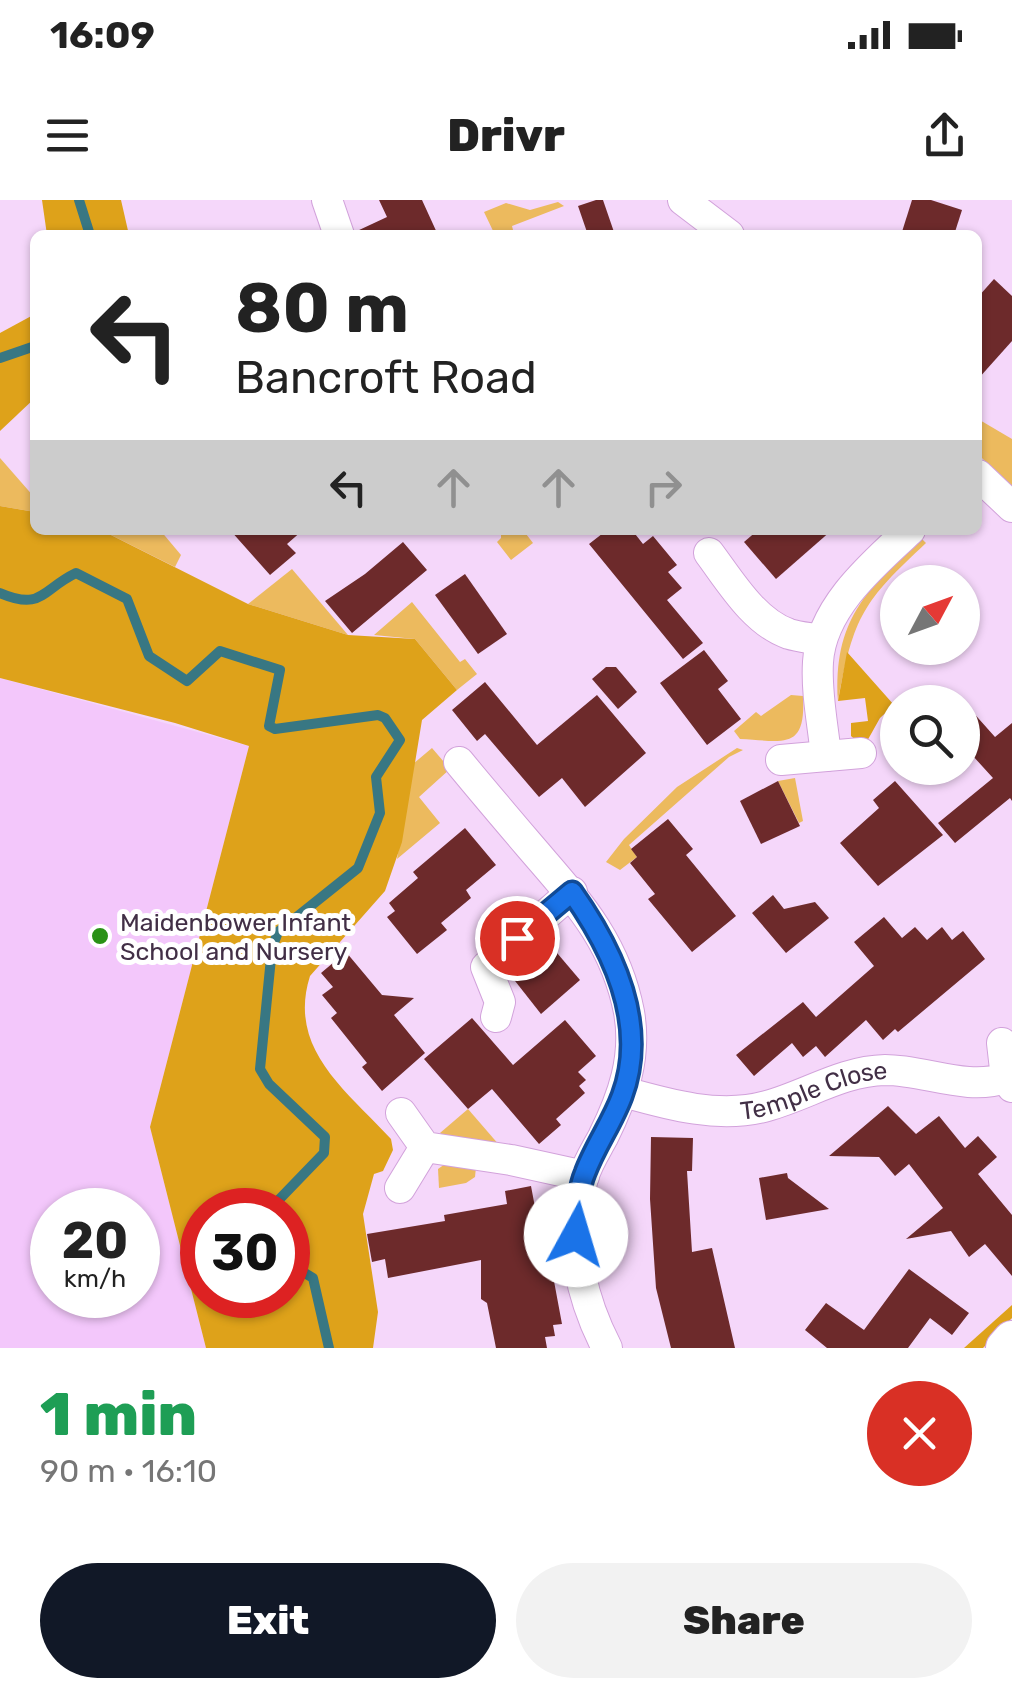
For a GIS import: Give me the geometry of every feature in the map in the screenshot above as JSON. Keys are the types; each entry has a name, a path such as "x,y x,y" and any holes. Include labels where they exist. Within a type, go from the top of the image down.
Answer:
{"street":[{"path":"328,200 337,230"},
{"path":"683,200 722,230"},
{"path":"982,479 1012,507"},
{"path":"826,756 818,685 822,640 850,592 905,535"},
{"path":"709,553 746,600 774,626 790,634 822,640"},
{"path":"781,760 860,753"},
{"path":"460,762 572,892 605,944 628,1011 630,1060 624,1092 584,1176 578,1206 578,1266 584,1296 607,1348"},
{"path":"496,1016 500,1002 486,967 572,892"},
{"name":"Temple Close","path":"624,1092 695,1108 745,1111 856,1074 886,1070 978,1084 1009,1082 1002,1043"},
{"path":"400,1113 424,1147 584,1176"},
{"path":"400,1188 424,1147"},
{"path":"1004,1348 1012,1340"}],"shaded area":[{"path":"42,200 121,200 128,230 46,230"},
{"path":"558,202 564,206 512,226 513,230 493,230 484,212 506,203 530,210"},
{"path":"30,317 30,403 0,431 0,333"},
{"path":"982,421 1012,439 1012,489 982,458"},
{"path":"0,458 30,492 30,511 0,506"},
{"path":"0,506 30,511 30,535 111,535 248,604 348,635 415,639 457,690 422,720 402,842 385,891 310,976 305,1002 307,1025 325,1066 391,1139 393,1150 383,1171 374,1174 363,1214 378,1312 373,1348 206,1348 198,1318 310,1318 310,1188 180,1188 180,1245 150,1127 249,746 0,678"},
{"path":"111,535 164,535 181,555 175,567"},
{"path":"527,535 533,543 511,560 497,542"},
{"path":"921,538 926,543 903,565 893,565"},
{"path":"292,569 348,635 248,604"},
{"path":"880,579 880,590 856,629 838,701 841,649 869,591"},
{"path":"412,602 460,662 465,659 477,674 457,690 415,639 374,635"},
{"path":"847,652 880,689 880,718 866,743 860,744 851,736 851,723 868,721 865,698 838,701"},
{"name":"Maidenbower Infant School and Nursery","path":"0,678 249,746 150,1127 180,1245 180,1318 198,1318 206,1348 0,1348"},
{"path":"791,695 803,696 803,714 801,726 789,739 740,739 734,731 756,712 761,716"},
{"path":"432,748 450,769 419,797 440,823 397,859 413,764"},
{"path":"737,748 743,750 729,757 629,845 637,857 620,870 606,862 677,787"},
{"path":"795,778 803,821 799,823 778,781"},
{"path":"468,1109 500,1146 448,1139 440,1133"},
{"path":"445,1164 476,1167 475,1177 466,1183 439,1188 438,1169"},
{"path":"1012,1305 1012,1318 983,1348 964,1348"}],"building":[{"path":"379,200 422,200 436,230 359,230 387,217"},
{"path":"603,200 613,230 586,230 578,206"},
{"path":"912,200 931,200 962,210 956,230 903,230"},
{"path":"994,279 1012,296 1012,341 982,375 982,292"},
{"path":"234,535 297,535 287,544 296,553 270,575"},
{"path":"601,535 636,535 643,544 653,536 677,565 668,572 682,588 667,600 703,643 683,659 589,544"},
{"path":"752,535 826,535 776,579 744,542"},
{"path":"403,542 427,570 352,633 325,601"},
{"path":"465,574 507,634 478,654 435,595"},
{"path":"704,650 728,681 718,689 741,719 707,745 660,683"},
{"path":"606,667 616,667 637,692 618,709 592,679"},
{"path":"485,682 537,745 597,695 646,753 585,807 562,778 539,797 485,734 477,741 452,710"},
{"path":"980,720 995,737 1012,723 1012,801 1010,798 955,843 938,823 993,778 980,764"},
{"path":"778,781 800,826 761,844 740,801"},
{"path":"890,785 899,785 943,835 878,886 840,843 879,808 873,800"},
{"path":"668,819 693,849 686,855 736,916 692,952 648,899 655,894 630,863 637,857 631,849"},
{"path":"465,828 496,865 466,890 471,898 441,923 447,930 417,954 387,917 395,911 389,903 418,878 413,872"},
{"path":"773,895 784,909 815,902 829,918 786,953 752,913"},
{"path":"884,917 902,938 915,927 927,940 942,927 952,940 963,931 985,959 898,1032 895,1029 883,1040 866,1020 825,1057 816,1046 803,1057 792,1043 754,1076 736,1055 803,1002 816,1017 874,966 854,942"},
{"path":"546,940 580,980 541,1014 508,972"},
{"path":"346,952 382,995 414,998 394,1015 425,1053 382,1091 362,1067 367,1063 331,1018 337,1013 322,995 333,987 321,973"},
{"path":"472,1018 513,1065 565,1020 596,1056 578,1072 586,1080 579,1086 585,1093 556,1119 561,1125 539,1144 492,1089 468,1109 424,1059"},
{"path":"888,1106 916,1134 939,1116 965,1148 978,1136 997,1157 978,1174 1012,1215 1012,1276 985,1244 969,1257 951,1231 906,1239 943,1208 909,1164 895,1176 879,1157 829,1156"},
{"path":"651,1137 693,1138 692,1171 687,1171 692,1252 712,1248 735,1348 671,1348 656,1288 650,1199"},
{"path":"787,1173 788,1178 829,1209 766,1220 759,1178"},
{"path":"531,1186 562,1324 553,1325 555,1336 545,1337 547,1348 496,1348 487,1303 481,1299 481,1260 388,1278 385,1259 372,1262 367,1234 445,1221 444,1215 507,1204 505,1191"},
{"path":"909,1269 969,1313 952,1335 930,1318 908,1348 827,1348 805,1330 826,1303 864,1330"}],"waterway":[{"path":"79,200 88,230"},
{"path":"0,358 30,348"},
{"path":"0,593 33,599 76,573 127,599 149,656 187,681 220,651 280,670 269,726 275,729 378,715 385,718 400,740 376,777 380,813 358,868 278,932 272,948 260,1069 269,1084 325,1137 324,1153 290,1188"},
{"path":"310,1276 329,1348"}],"place":[{"name":"Maidenbower Infant School and Nursery","path":"100,936"}],"route":[{"path":"517,938 572,892 598,928 628,1011 630,1060 624,1092 584,1176 576,1235"}]}
